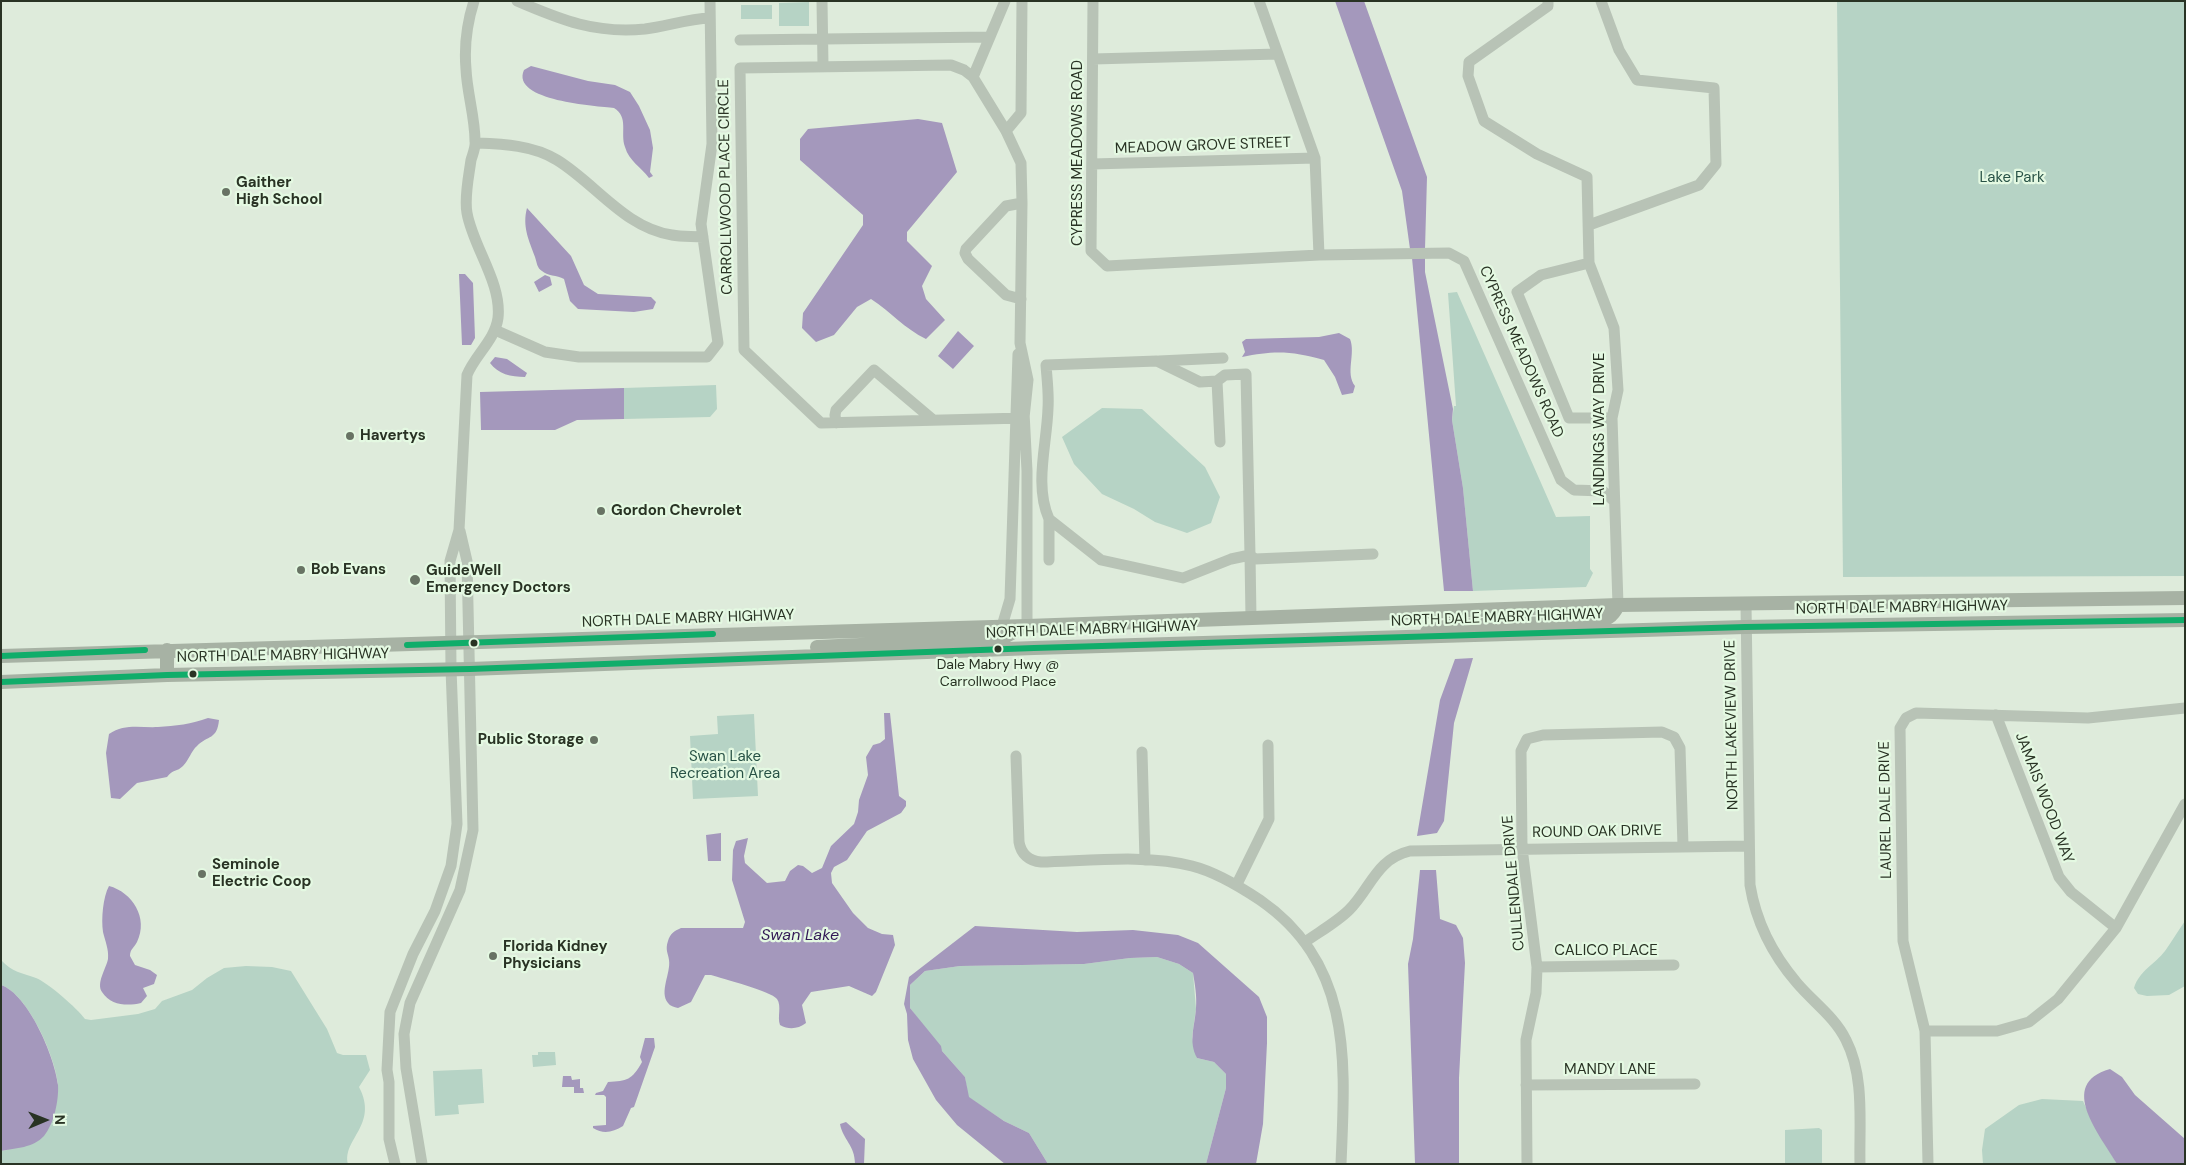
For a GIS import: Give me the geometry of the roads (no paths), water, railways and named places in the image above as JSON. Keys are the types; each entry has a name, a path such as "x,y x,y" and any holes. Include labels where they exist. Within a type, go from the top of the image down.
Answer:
{"main road":[{"name":"NORTH DALE MABRY HIGHWAY","path":"1,656 1027,626 1618,606 2185,598"},
{"path":"1413,637 1448,626 1593,622 1607,619 1613,615 1618,606"},
{"name":"NORTH DALE MABRY HIGHWAY","path":"1,682 167,675 451,669 1746,627 2185,620"},
{"path":"786,657 814,648 990,640 1004,638 1027,626"},
{"path":"167,650 167,675"}],"street":[{"path":"395,1164 390,1140 388,1055 390,1012 413,954 434,911 451,866 457,824 450,643 450,561 460,530 467,375 495,330 498,309 497,299 467,212 471,160 476,142 465,51 474,1"},
{"path":"517,1 562,20 602,29 646,29 710,18"},
{"path":"495,330 545,352 579,357 707,357 718,343 703,237 703,203 712,144 710,1"},
{"path":"822,1 823,66"},
{"path":"973,77 1005,1"},
{"path":"1006,131 1021,113 1022,1"},
{"name":"CYPRESS MEADOWS ROAD","path":"1093,1 1091,251 1107,266 1319,255 1449,253 1464,261 1561,480 1574,490 1603,491 1614,501"},
{"path":"1259,1 1314,158 1319,255"},
{"name":"LANDINGS WAY DRIVE","path":"1548,1 1548,6 1469,62 1468,76 1484,121 1536,154 1587,177 1589,263 1614,328 1618,390 1612,418 1618,606"},
{"path":"1588,225 1699,185 1716,164 1714,88 1637,80 1619,50 1601,1"},
{"path":"740,40 990,37"},
{"path":"1093,59 1278,54"},
{"name":"CARROLLWOOD PLACE CIRCLE","path":"1020,418 821,423 744,350 740,68 951,65 964,70 973,77 1006,131 1021,163 1020,343 1028,380 1020,418 1027,471 1027,626"},
{"path":"476,142 511,144 543,153 558,160 640,225 673,236 703,237"},
{"name":"MEADOW GROVE STREET","path":"1092,164 1314,158"},
{"path":"1021,299 1006,295 968,259 965,253 966,249 1006,206 1022,203"},
{"path":"1589,263 1541,274 1517,292 1569,418 1612,418"},
{"path":"1002,626 1010,599 1014,474 1020,418 1016,360 1020,343"},
{"path":"1050,560 1049,519 1044,507 1042,471 1048,407 1046,365 1223,358"},
{"path":"1157,361 1200,382 1217,381 1225,375 1246,374 1251,618"},
{"path":"836,423 834,415 836,410 874,370 932,419"},
{"path":"1217,381 1220,442"},
{"path":"1014,474 1027,471 1042,471"},
{"path":"1049,519 1101,560 1184,578 1231,559 1250,555"},
{"path":"422,1164 404,1034 410,1003 460,890 473,830 467,561 460,530"},
{"path":"1012,543 1027,543"},
{"path":"1250,555 1255,559 1373,554"},
{"name":"NORTH LAKEVIEW DRIVE","path":"1746,604 1749,846 1750,885 1753,906 1762,930 1796,982 1837,1025 1850,1050 1856,1068 1859,1095 1860,1164"},
{"name":"LAUREL DALE DRIVE","path":"1928,1164 1925,1031 1902,941 1900,728 1906,718 1916,713 2088,718 2185,708"},
{"name":"JAMAIS WOOD WAY","path":"1996,715 2059,877 2071,892 2116,928"},
{"name":"CULLENDALE DRIVE","path":"1527,1164 1526,1040 1536,993 1537,967 1522,848 1521,751 1527,739 1543,735 1662,732 1674,737 1680,748 1683,846"},
{"path":"1237,884 1269,819 1268,745"},
{"path":"1142,752 1144,860"},
{"path":"1016,756 1019,842 1021,850 1027,858 1041,862 1144,860 1192,866 1237,884 1275,910 1305,942 1330,990 1336,1006 1343,1046 1344,1085 1341,1164"},
{"path":"1925,1031 1997,1031 2029,1022 2058,999 2116,928 2185,804"},
{"name":"ROUND OAK DRIVE","path":"1305,942 1349,910 1383,864 1397,854 1410,850 1749,846"},
{"name":"CALICO PLACE","path":"1537,967 1674,966"},
{"path":"388,1055 405,1051"},
{"name":"MANDY LANE","path":"1526,1085 1695,1084"}],"water":[{"path":"1335,1 1364,1 1427,177 1425,249 1410,249 1402,191"},
{"path":"531,66 588,81 615,85 630,92 650,130 653,148 650,172 653,176 649,178 627,152 624,142 623,121 619,112 614,108 557,100 530,89 523,80 524,70"},
{"path":"918,119 942,123 957,172 907,232 907,241 932,266 922,286 926,299 945,320 926,339 911,330 871,299 857,307 834,335 816,342 802,328 803,313 863,225 863,215 800,160 800,139 808,129"},
{"path":"527,208 571,256 584,285 598,294 651,297 656,302 653,309 634,312 578,309 570,301 564,279 547,274 538,267 526,227"},
{"path":"1412,258 1425,258 1425,272 1453,409 1452,420 1463,488 1473,591 1444,591"},
{"path":"459,274 465,274 473,283 475,338 471,345 462,345"},
{"path":"545,275 550,277 552,285 539,292 534,282"},
{"path":"958,331 974,346 953,369 938,356"},
{"path":"1339,333 1350,339 1352,345 1351,375 1355,386 1353,393 1342,395 1335,377 1324,360 1283,352 1242,357 1245,352 1242,342 1246,339 1319,337"},
{"path":"495,357 507,359 527,373 525,377 510,375 497,370 490,363"},
{"path":"624,388 624,419 577,420 555,430 481,430 480,392"},
{"path":"1473,658 1454,723 1444,821 1437,833 1417,836 1440,700 1455,659"},
{"name":"Swan Lake","path":"884,713 890,713 899,796 906,801 906,806 901,813 867,831 847,860 834,867 831,873 832,883 853,913 868,928 882,934 893,935 895,945 876,992 872,996 849,986 811,992 802,1005 806,1023 800,1027 793,1028 780,1025 778,1002 773,996 711,975 705,975 691,1002 678,1008 670,1005 666,999 665,988 669,965 667,947 673,933 681,928 743,928 745,922 732,880 733,850 736,841 748,838 744,856 745,863 767,883 785,881 790,871 798,865 803,866 812,873 822,868 831,846 854,824 859,800 868,775 866,757 873,745 885,739"},
{"path":"208,718 219,720 216,731 195,748 181,768 167,777 137,783 120,799 111,798 106,753 109,734 127,727 177,725"},
{"path":"721,833 721,861 708,861 706,835"},
{"path":"1420,870 1436,870 1440,919 1456,925 1463,938 1465,963 1459,1078 1459,1164 1415,1164 1408,964 1413,939"},
{"path":"109,886 125,894 136,907 139,915 140,933 130,956 135,965 150,970 157,975 154,984 143,988 147,996 141,1003 131,1005 120,1004 106,997 100,988 108,959 102,921 104,902"},
{"path":"975,926 1077,932 1133,930 1178,935 1198,943 1259,997 1267,1017 1263,1124 1256,1164 1206,1164 1226,1088 1226,1074 1214,1062 1197,1058 1194,1052 1192,1039 1196,999 1193,973 1179,964 1157,957 1130,958 1084,964 960,966 925,971 910,985 910,1008 941,1046 942,1051 965,1077 969,1097 1004,1121 1029,1133 1048,1164 1005,1164 957,1125 936,1100 913,1059 908,1040 907,1014 904,1004 909,977"},
{"path":"1,985 21,1000 30,1013 52,1059 58,1091 53,1119 44,1136 30,1145 1,1151"},
{"path":"645,1038 654,1038 655,1047 634,1107 631,1108 623,1126 605,1132 593,1128 593,1126 606,1125 606,1097 604,1095 595,1095 596,1093 603,1091 608,1082 624,1080 635,1073 642,1062 640,1057"},
{"path":"2110,1069 2122,1077 2135,1095 2185,1139 2185,1164 2117,1164 2087,1112 2084,1098 2086,1086 2094,1076"},
{"path":"563,1076 571,1076 572,1080 580,1079 580,1088 583,1088 584,1093 574,1093 574,1087 562,1087"},
{"path":"846,1122 865,1139 864,1164 855,1164 853,1152 840,1124"}],"place":[{"name":"Gaither High School","path":"226,192"},
{"name":"Havertys","path":"350,436"},
{"name":"Gordon Chevrolet","path":"601,511"},
{"name":"Bob Evans","path":"301,570"},
{"name":"GuideWell Emergency Doctors","path":"415,580"},
{"name":"Dale Mabry Hwy @ Carrollwood Place","path":"998,649"},
{"name":"Public Storage","path":"594,740"},
{"name":"Seminole Electric Coop","path":"202,874"},
{"name":"Florida Kidney Physicians","path":"493,956"}],"park label":[{"name":"Lake Park","path":"2012,178"},
{"name":"Swan Lake Recreation Area","path":"725,766"}]}
